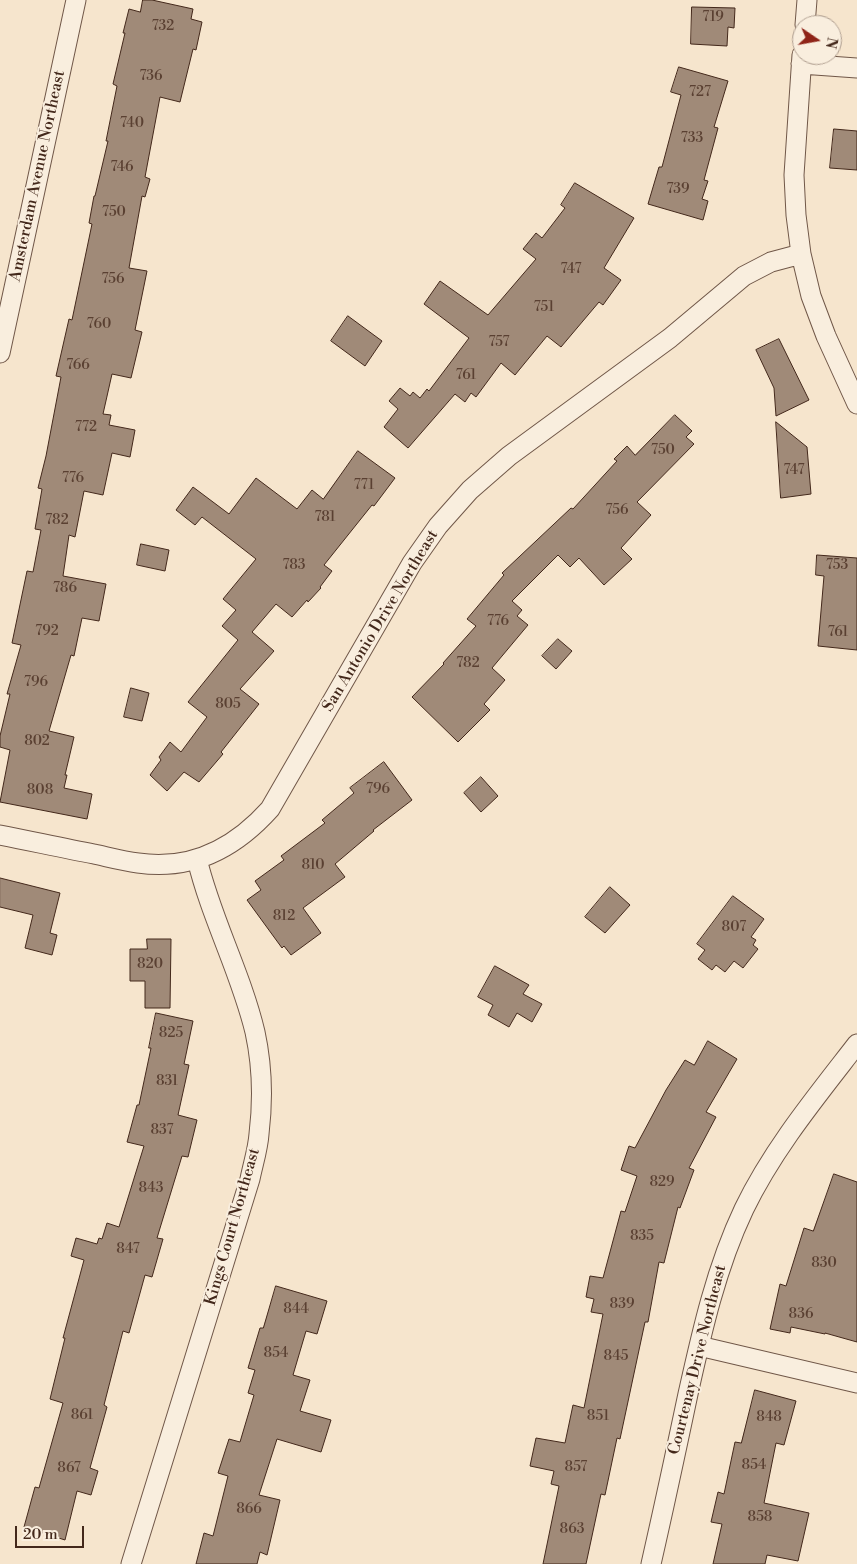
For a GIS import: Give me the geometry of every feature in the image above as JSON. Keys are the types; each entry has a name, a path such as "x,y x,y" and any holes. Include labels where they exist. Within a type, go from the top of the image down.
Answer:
{"street":[{"name":"Amsterdam Avenue Northeast","path":"0,353 76,0"},
{"path":"806,15 807,0"},
{"path":"802,65 794,175 796,215 801,254 812,296 826,336 857,404"},
{"path":"836,65 857,68"},
{"name":"San Antonio Drive Northeast","path":"0,835 140,864 171,864 197,859 216,852 237,840 254,827 270,809 412,563 438,526 470,490 509,456 670,338 744,276 771,262 801,254"},
{"name":"Kings Court Northeast","path":"131,1564 250,1179 259,1134 261,1084 255,1033 245,999 204,888 197,859"},
{"name":"Courtenay Drive Northeast","path":"651,1564 699,1346 725,1253 744,1209 766,1168 804,1112 857,1044"},
{"path":"699,1346 857,1383"}],"building":[{"path":"143,0 152,0 193,9 191,19 202,22 196,50 193,49 180,102 160,97 145,177 150,179 145,197 142,196 129,268 147,271 135,330 142,332 131,378 112,374 103,414 111,415 109,425 135,430 130,457 112,453 103,495 84,491 75,537 69,535 63,576 106,584 99,621 82,618 74,656 71,655 49,731 74,737 65,775 67,775 64,788 92,794 87,819 0,802 10,750 0,747 0,736 10,694 7,694 21,645 12,643 27,571 33,572 41,530 35,529 42,489 38,488 61,377 56,376 69,319 72,320 92,224 89,223 108,141 106,141 117,86 113,84 125,33 123,33 129,9 140,12"},
{"path":"692,7 735,8 734,28 728,27 727,46 691,44"},
{"path":"679,67 728,81 714,127 718,128 704,180 708,181 702,199 708,201 703,220 648,204 659,167 662,167 681,95 671,92"},
{"path":"834,129 857,131 857,170 830,168"},
{"path":"575,183 634,218 604,268 621,280 603,305 599,302 561,347 547,336 515,375 501,363 476,397 471,393 465,402 455,394 408,448 384,427 398,409 389,401 400,388 410,396 413,392 420,398 427,389 429,391 469,338 424,304 440,281 488,315 536,259 523,249 536,233 542,238 565,208 561,205"},
{"path":"348,316 382,341 365,366 331,341"},
{"path":"779,339 809,400 776,416 774,388 756,350"},
{"path":"675,415 692,431 686,437 694,444 637,502 651,515 621,548 632,559 604,585 579,558 570,567 558,555 512,601 522,610 517,616 528,625 492,668 505,680 484,704 490,710 458,742 412,697 444,664 476,626 467,619 504,575 502,573 571,508 573,509 617,461 614,459 627,446 635,455"},
{"path":"776,422 807,447 811,494 781,498"},
{"path":"358,451 395,478 324,565 332,571 321,588 308,602 307,600 292,617 276,604 252,632 274,651 240,689 259,704 221,752 223,754 199,782 184,772 167,791 150,775 161,760 159,757 170,742 181,752 207,717 188,702 238,640 222,626 236,610 223,599 256,559 202,517 195,525 176,510 193,487 229,514 256,478 297,509 312,490 323,499"},
{"path":"141,544 169,550 165,571 137,565"},
{"path":"817,555 857,558 857,650 818,646 824,576 816,575"},
{"path":"558,639 572,651 556,669 542,656"},
{"path":"131,688 149,693 142,721 124,717"},
{"path":"384,762 412,800 373,830 335,864 345,877 303,908 321,933 291,955 284,946 282,948 247,900 261,890 255,881 284,860 281,856 325,823 322,820 354,793 350,788"},
{"path":"481,777 498,796 481,812 464,793"},
{"path":"0,878 60,893 50,933 57,935 52,955 25,948 33,915 0,907"},
{"path":"610,887 630,905 605,933 585,917"},
{"path":"733,896 764,919 751,937 756,940 753,945 758,949 743,968 734,961 725,972 716,965 712,970 698,959 705,950 697,944"},
{"path":"147,939 171,939 170,1008 145,1008 145,981 130,981 130,949 147,949"},
{"path":"495,966 529,985 523,994 542,1004 532,1022 517,1013 509,1027 488,1015 493,1005 478,997"},
{"path":"156,1013 193,1021 184,1064 189,1065 178,1115 197,1120 188,1157 182,1156 157,1238 163,1239 152,1277 145,1275 129,1333 123,1331 104,1405 107,1407 90,1468 98,1471 91,1495 77,1491 65,1540 24,1527 35,1487 39,1488 63,1403 50,1399 65,1338 63,1338 84,1260 71,1256 76,1238 97,1244 99,1238 102,1239 107,1223 119,1227 144,1146 127,1142 137,1105 139,1105"},
{"path":"708,1041 737,1059 706,1112 716,1117 689,1168 694,1170 680,1208 678,1207 664,1263 659,1262 648,1322 645,1322 620,1439 617,1438 605,1495 601,1494 586,1564 543,1564 559,1486 551,1484 554,1471 530,1466 536,1438 565,1443 573,1405 584,1408 603,1314 591,1312 594,1299 586,1297 590,1276 603,1278 621,1211 625,1212 637,1176 621,1170 629,1146 635,1148 666,1090 685,1060 694,1065"},
{"path":"834,1174 857,1182 857,1342 825,1333 791,1327 790,1333 770,1329 780,1284 786,1286 804,1228 813,1231"},
{"path":"276,1286 327,1301 317,1334 306,1331 293,1375 310,1380 300,1411 331,1420 321,1452 277,1439 259,1495 280,1500 267,1555 260,1552 257,1564 196,1564 204,1533 213,1536 228,1476 218,1473 229,1439 240,1442 254,1395 248,1393 255,1370 248,1368 260,1328 263,1328"},
{"path":"755,1390 796,1401 784,1445 776,1443 764,1503 809,1513 798,1561 767,1555 765,1564 713,1564 722,1524 711,1522 718,1492 724,1494 735,1442 741,1443"}]}
